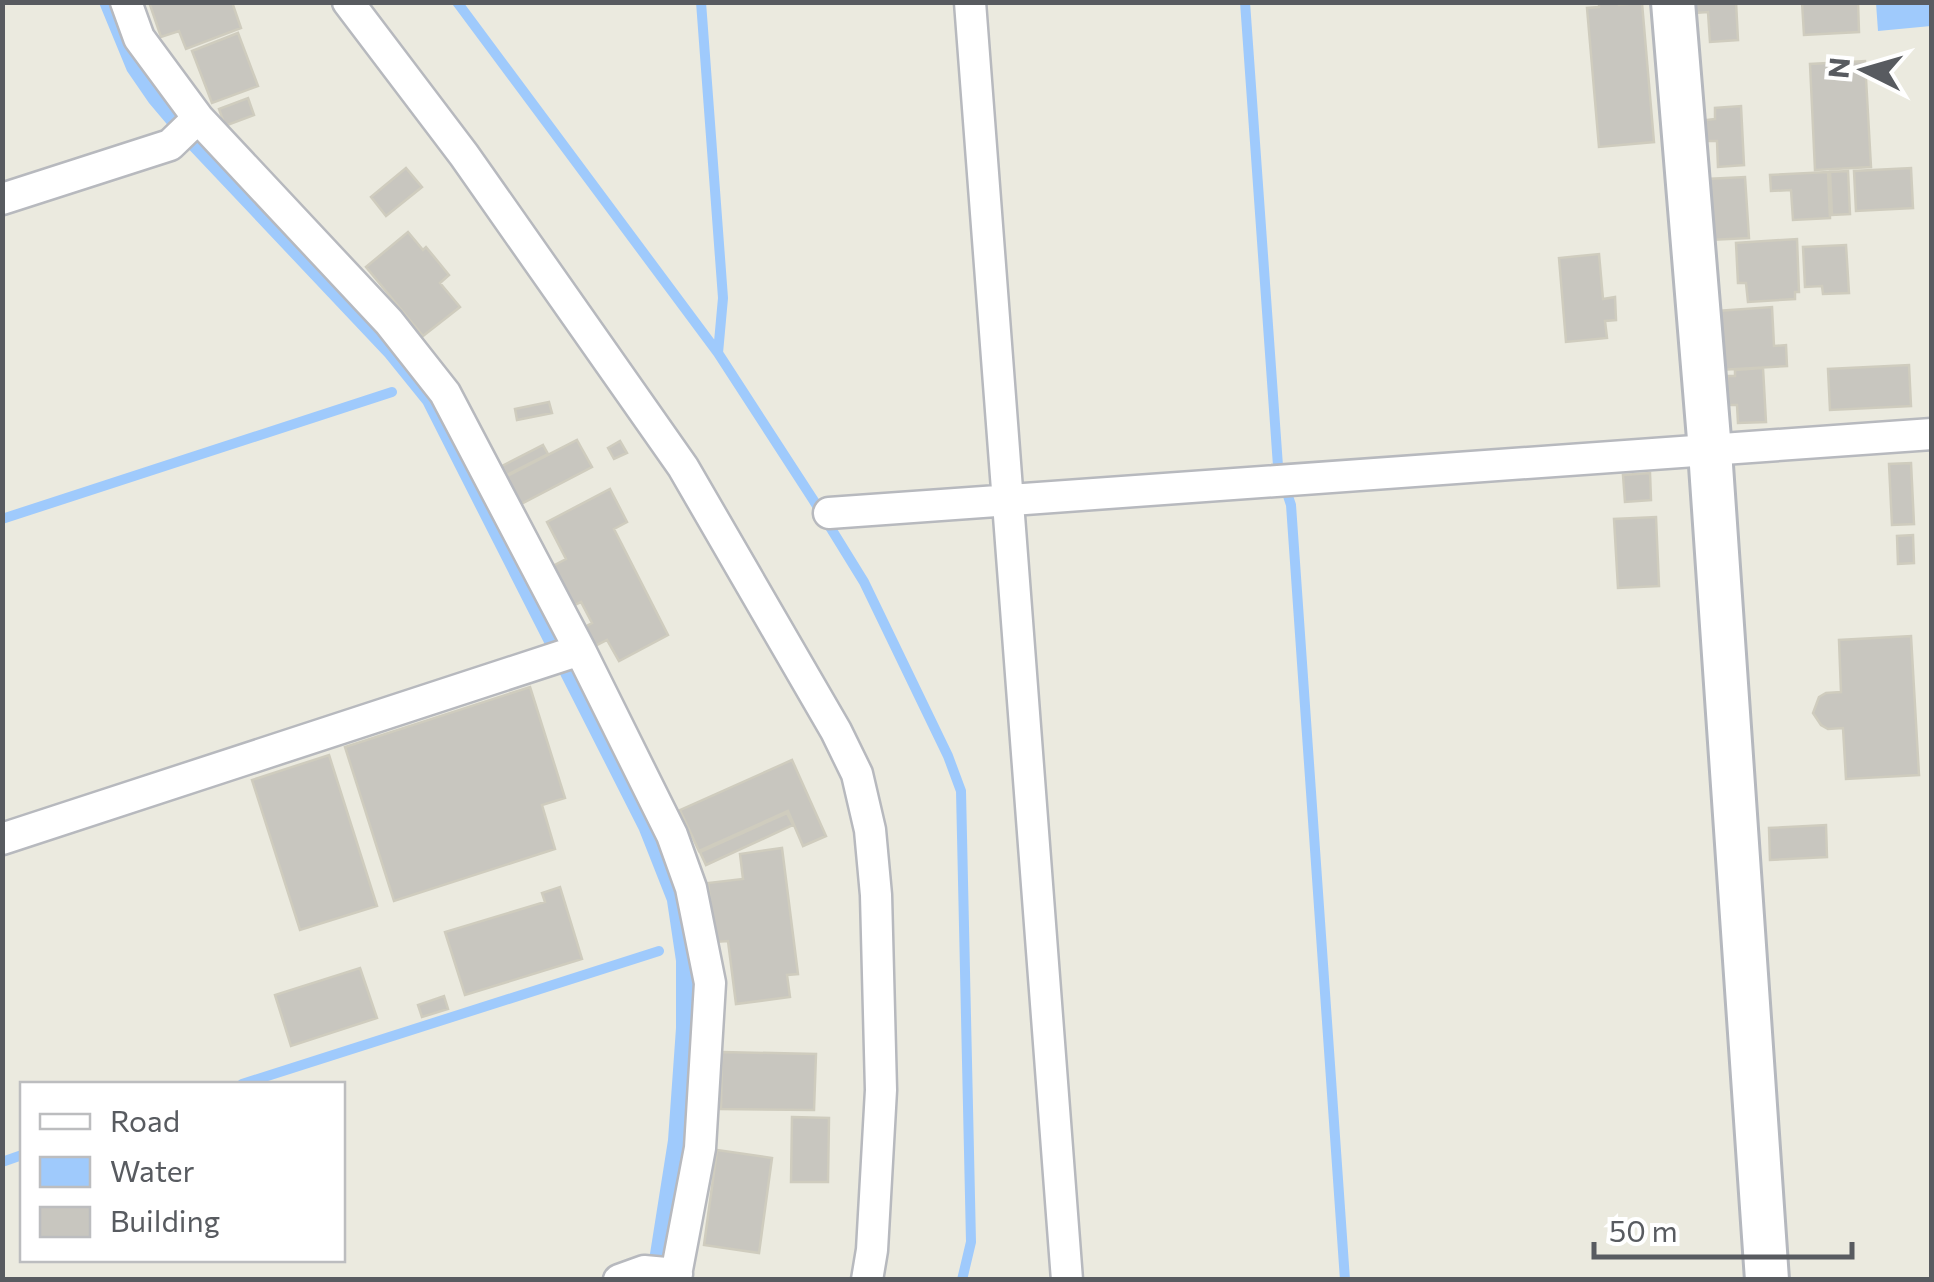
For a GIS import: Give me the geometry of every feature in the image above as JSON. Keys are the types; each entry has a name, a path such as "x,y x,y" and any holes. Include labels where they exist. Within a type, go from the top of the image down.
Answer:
{"street":[{"path":"126,2 139,38 195,121 389,322 445,393 566,654 672,835 692,888 710,983 700,1148 656,1275"},
{"path":"348,2 464,155 682,467 836,731 857,774 870,830 876,895 880,1070 872,1250 867,1280"},
{"path":"970,2 1067,1280"},
{"path":"1673,2 1710,451 1767,1280"},
{"path":"2,198 170,145 195,121"},
{"path":"828,512 1932,434"},
{"path":"2,839 566,654"}],"water":[{"path":"99,3 116,3 420,374 654,823 685,919 693,959 696,1014 688,1121 666,1262 646,1279 668,1140 676,961 667,901 639,830 423,404 385,357 149,103 127,71"},
{"path":"1876,3 1931,3 1931,26 1878,31"}],"building":[{"path":"149,2 232,2 241,28 186,49 179,31 161,37"},
{"path":"1599,2 1642,3 1654,142 1599,147 1587,8 1599,7"},
{"path":"1694,2 1736,2 1738,40 1710,42 1708,12 1695,13"},
{"path":"1802,2 1858,2 1859,32 1804,35"},
{"path":"238,33 258,86 212,103 192,51"},
{"path":"1865,61 1871,167 1815,170 1810,64"},
{"path":"248,98 254,115 225,126 219,109"},
{"path":"1741,106 1744,165 1718,167 1717,141 1707,141 1706,120 1715,119 1715,108"},
{"path":"406,168 422,187 386,216 371,197"},
{"path":"1911,168 1913,208 1856,211 1854,171"},
{"path":"1848,171 1850,214 1832,215 1830,172"},
{"path":"1828,172 1830,218 1793,220 1791,190 1771,191 1770,175"},
{"path":"1745,177 1749,238 1709,240 1706,179"},
{"path":"408,232 449,275 440,283 460,307 423,336 366,267"},
{"path":"1797,239 1799,292 1795,292 1795,299 1748,302 1746,283 1738,283 1736,243"},
{"path":"1846,245 1849,293 1823,294 1822,286 1805,287 1803,247"},
{"path":"1599,254 1603,299 1615,297 1616,320 1605,321 1607,338 1566,342 1559,258"},
{"path":"1772,307 1774,346 1786,345 1787,366 1719,370 1717,311"},
{"path":"1909,365 1911,406 1830,410 1828,369"},
{"path":"1763,368 1766,422 1738,423 1737,405 1729,405 1727,376 1735,376 1735,370"},
{"path":"549,402 552,413 517,420 515,409"},
{"path":"577,440 592,467 521,504 507,476"},
{"path":"620,441 627,453 614,459 608,448"},
{"path":"543,445 548,454 507,475 502,466"},
{"path":"1911,463 1914,524 1892,525 1889,464"},
{"path":"1650,473 1651,500 1625,502 1623,475"},
{"path":"610,489 627,522 614,529 668,635 619,661 607,640 593,647 583,628 592,623 581,602 569,608 549,568 566,559 547,522"},
{"path":"1656,517 1659,586 1618,588 1614,519"},
{"path":"1913,535 1914,563 1898,564 1897,536"},
{"path":"1911,636 1919,775 1846,779 1843,728 1828,729 1813,713 1819,697 1841,692 1839,640"},
{"path":"530,687 565,798 542,805 555,849 394,901 345,747"},
{"path":"329,755 377,906 300,930 252,780"},
{"path":"792,760 826,836 803,846 788,811 699,851 680,810"},
{"path":"787,813 793,825 706,865 700,852"},
{"path":"1826,825 1827,857 1770,860 1769,828"},
{"path":"782,848 798,974 787,975 790,997 736,1004 728,941 715,942 708,883 743,879 740,854"},
{"path":"560,887 582,959 465,995 445,932 545,902 542,893"},
{"path":"360,968 377,1018 291,1046 275,995"},
{"path":"444,996 448,1009 422,1017 418,1005"},
{"path":"722,1052 816,1054 814,1110 721,1109"},
{"path":"792,1117 829,1118 828,1182 791,1182"},
{"path":"717,1150 772,1158 759,1253 704,1245"}],"waterway":[{"path":"457,2 718,353 864,582 948,756 961,791 971,1242 962,1280"},
{"path":"701,2 723,298 718,353"},
{"path":"1245,2 1278,466 1291,505 1345,1280"},
{"path":"2,519 392,392"},
{"path":"248,1082 659,951"},
{"path":"2,1162 20,1156"}]}
